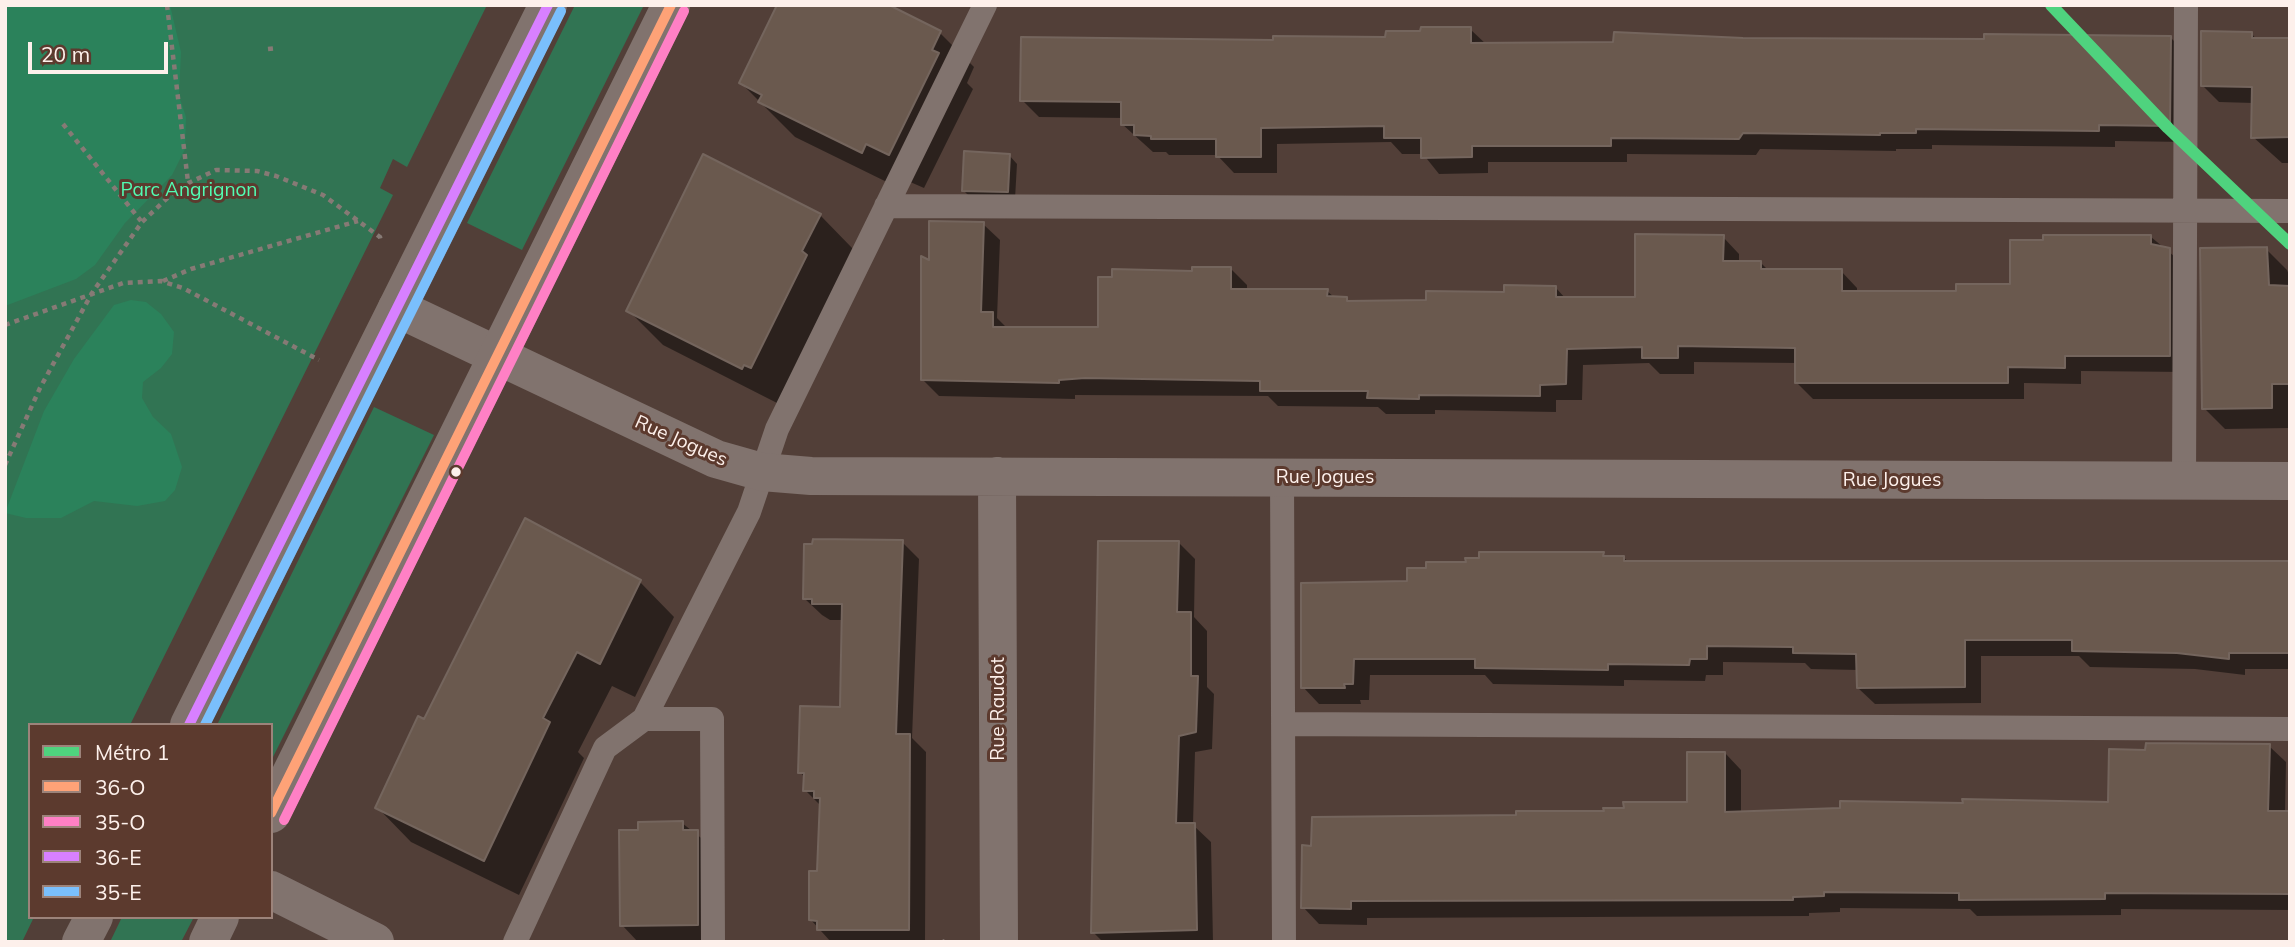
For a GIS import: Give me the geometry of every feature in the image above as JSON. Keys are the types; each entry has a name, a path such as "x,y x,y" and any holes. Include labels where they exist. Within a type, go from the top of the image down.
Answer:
{"street":[{"path":"190,723 548,5"},
{"path":"273,810 671,5"},
{"name":"Rue Jogues","path":"397,308 716,459 762,472 811,476 2290,481"},
{"name":"Rue Raudot","path":"997,476 999,942"},
{"path":"273,891 375,942"},
{"path":"81,942 93,919"},
{"path":"208,942 219,919"}],"lane":[{"path":"514,942 605,748 644,719 749,512 777,429 985,5"},
{"path":"2184,481 2186,5"},
{"path":"886,206 2290,211"},
{"path":"1282,477 1284,942"},
{"path":"644,719 712,719 713,942"},
{"path":"1283,724 2290,729"}],"path":[{"path":"167,5 188,183"},
{"path":"268,49 277,48"},
{"path":"63,124 142,222"},
{"path":"5,465 40,388 92,293 142,222 178,188 216,170 257,171 323,195 380,237"},
{"path":"161,281 191,269 359,220"},
{"path":"5,325 92,293 132,282 161,281 183,288 319,360"}],"green space":[{"name":"Parc Angrignon","path":"5,5 487,5 407,167 393,159 380,188 393,195 131,723 28,723 28,919 33,919 22,942 5,942"},
{"path":"9,5 170,5 181,52 179,96 186,117 185,149 172,175 125,223 95,265 76,279 5,306 5,8"},
{"path":"575,5 644,5 522,250 467,223"},
{"path":"131,300 146,302 161,314 174,332 172,354 161,368 143,382 142,398 153,417 171,434 182,467 175,490 165,501 137,506 94,501 61,518 26,518 5,513 44,411 74,359 114,305"},
{"path":"374,407 434,435 273,757 273,723 218,723"},
{"path":"121,919 193,919 181,942 110,942"}],"building":[{"path":"777,5 889,5 941,31 932,50 939,53 889,155 866,144 862,153 758,102 762,95 739,83"},
{"path":"1421,27 1471,27 1471,43 1613,42 1614,32 1743,38 1984,39 1984,34 2171,36 2170,126 2099,125 2099,131 1916,129 1916,133 1880,135 1743,133 1739,139 1611,138 1611,146 1472,146 1472,157 1421,158 1421,138 1384,138 1384,126 1261,128 1261,157 1216,157 1216,139 1151,139 1151,136 1134,135 1134,125 1121,125 1121,102 1020,101 1021,37 1273,40 1273,36 1385,37 1386,31 1420,31"},
{"path":"2201,31 2252,32 2252,38 2290,38 2290,137 2251,138 2252,87 2201,86"},
{"path":"964,151 1010,154 1008,192 962,191"},
{"path":"703,154 821,214 802,251 807,255 751,368 744,365 742,369 626,311"},
{"path":"929,221 984,222 981,312 993,312 993,327 1098,327 1098,277 1112,277 1112,269 1192,271 1192,267 1231,267 1231,289 1328,289 1327,296 1347,297 1347,301 1426,300 1426,291 1504,292 1504,285 1556,286 1556,297 1635,297 1635,234 1724,235 1723,261 1761,261 1761,269 1842,269 1842,291 1956,291 1956,284 2010,284 2010,240 2043,240 2043,235 2151,235 2151,244 2170,248 2170,356 2065,356 2065,368 2008,367 2008,383 1795,383 1795,348 1678,346 1678,358 1642,358 1642,347 1567,349 1566,384 1540,385 1540,396 1419,395 1419,399 1367,398 1368,391 1260,391 1260,381 1085,378 1059,380 1059,383 921,380 921,256 929,260"},
{"path":"2267,247 2269,285 2290,286 2290,384 2272,384 2272,408 2202,409 2200,248"},
{"path":"525,518 641,580 600,664 577,652 543,718 550,722 484,861 375,808 418,716 424,719"},
{"path":"813,539 903,540 896,734 910,734 909,930 817,930 817,921 809,920 809,871 817,871 820,798 814,798 814,791 803,791 804,773 798,773 800,706 840,707 842,604 812,604 812,599 803,599 804,544 812,544"},
{"path":"1098,541 1179,541 1177,612 1191,612 1191,676 1198,676 1196,732 1179,736 1176,823 1195,823 1197,930 1091,933"},
{"path":"1479,552 1604,552 1603,556 1624,556 1624,561 2290,561 2290,653 2229,653 2229,659 2177,653 2072,651 2072,640 1965,640 1965,687 1857,688 1856,654 1793,653 1793,647 1707,646 1707,659 1690,659 1689,665 1608,664 1608,670 1475,668 1475,659 1354,659 1353,684 1344,684 1345,688 1301,688 1301,583 1407,581 1407,568 1426,568 1426,562 1466,562 1465,558 1479,558"},
{"path":"2146,743 2270,744 2268,811 2290,811 2290,894 2105,893 2105,899 1959,900 1959,893 1824,892 1824,896 1793,897 1793,900 1351,901 1351,909 1301,908 1302,845 1311,846 1312,817 1516,815 1516,811 1604,811 1603,808 1624,808 1623,802 1687,802 1687,752 1725,752 1725,812 1840,808 1840,801 1963,803 1962,799 2108,802 2109,749 2145,750"},
{"path":"683,821 683,830 698,830 698,925 620,926 619,830 638,830 638,822"}],"metro line":[{"name":"1","path":"2051,5 2168,128 2290,244"}],"transit line":[{"name":"36-E","path":"190,723 548,5"},
{"name":"36-O","path":"273,809 671,5"},
{"name":"35-E","path":"206,723 561,11"},
{"name":"35-O","path":"284,820 684,11"}]}
